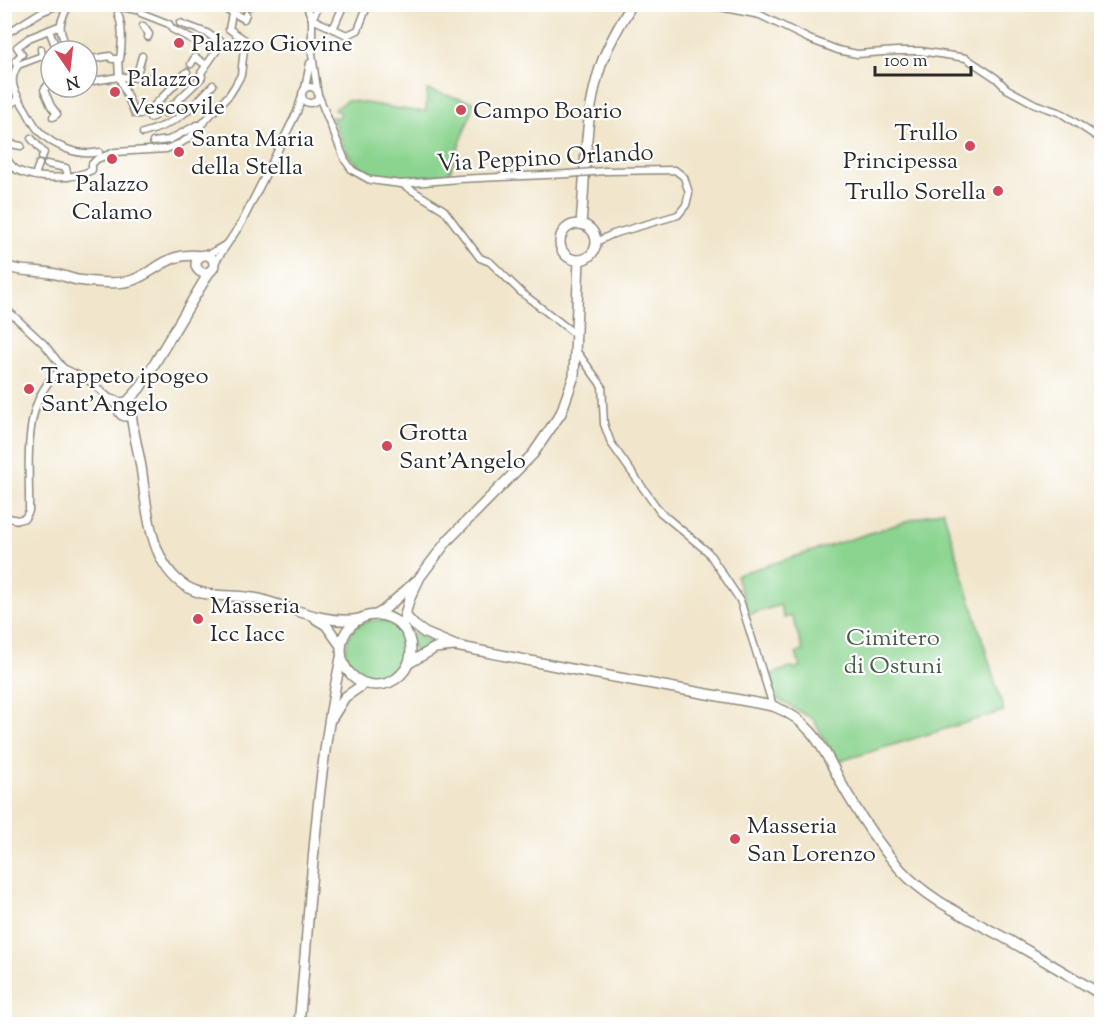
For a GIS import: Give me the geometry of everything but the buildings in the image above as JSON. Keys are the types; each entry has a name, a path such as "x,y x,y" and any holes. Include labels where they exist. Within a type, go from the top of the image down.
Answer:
{"street":[{"path":"5,7 9,4"},
{"path":"108,4 169,24 176,32 193,40"},
{"path":"218,4 232,14 245,16"},
{"name":"Via Peppino Orlando","path":"306,4 312,19 316,99 345,160 352,170 370,180 401,184 605,171 675,170 684,177 688,193 686,205 678,215 613,234 596,242"},
{"path":"320,4 312,19 347,35 357,30 368,4"},
{"path":"333,29 344,4"},
{"path":"582,224 593,98 602,63 632,4"},
{"path":"705,4 760,15 809,39 838,50 857,54 920,51 966,58 996,78 1007,89 1035,104 1061,113 1101,140"},
{"path":"64,39 59,26 61,18 71,5"},
{"path":"4,35 41,12 56,6 71,5"},
{"path":"118,14 121,21 119,77 135,114 146,114 187,72"},
{"path":"4,155 14,169 35,175 81,176 92,170 92,164 120,151 122,153 166,149 187,140 230,94 241,75 245,40 229,29 232,14"},
{"path":"165,113 202,77 201,73 220,41 207,33 180,23"},
{"path":"18,65 15,61 22,54 17,47 29,38 59,26"},
{"path":"143,26 150,34 148,37"},
{"path":"49,30 53,39"},
{"path":"39,53 18,65 13,73 14,88 19,99 39,130 62,147 77,152 99,152"},
{"name":"Via Peppino Orlando","path":"205,264 230,241 242,222 297,112 305,89 312,54"},
{"path":"99,58 110,56 112,59 118,59"},
{"path":"136,78 142,56"},
{"path":"191,64 195,57 206,65"},
{"path":"99,80 119,77 153,78"},
{"path":"143,133 181,117 213,85"},
{"path":"305,89 312,87 316,99"},
{"path":"302,96 304,101 316,99"},
{"path":"4,114 7,106 19,99"},
{"path":"48,99 57,114 53,117"},
{"path":"297,112 316,99"},
{"path":"153,142 169,140 197,124 201,125"},
{"path":"35,175 44,153 30,139 39,130"},
{"path":"7,144 21,146"},
{"path":"47,164 66,168 68,177"},
{"path":"401,184 431,200 444,210 480,258 490,262 522,293 575,334"},
{"path":"582,224 594,232 596,242 596,247 589,256 579,260 563,252 560,240 562,234 570,226 582,224"},
{"path":"126,408 141,388 201,287 205,264 230,241"},
{"path":"4,267 22,271 49,272 77,280 123,282 142,275 170,259 187,254 205,264"},
{"path":"4,307 44,344 63,368 88,380 108,397 126,408 138,454 148,522 156,546 176,578 187,587 205,594 255,598 333,621 360,619 376,615 384,610 420,577 448,540 533,454 561,413 574,376 579,260"},
{"path":"575,349 602,386 604,424 611,443 660,512 708,552 740,600 773,706"},
{"path":"4,517 18,520 25,518 28,511 28,463 36,409 42,391 63,368"},
{"path":"341,658 346,669 364,684 375,686 386,684 404,672 411,652 410,640 403,628 405,615 420,577"},
{"path":"306,613 326,625 341,646"},
{"path":"376,615 385,616 403,628 425,633 456,646 773,706 797,717 819,743 880,845 913,883 1101,995"},
{"path":"405,615 425,633"},
{"path":"299,1024 329,722 344,635 360,619"},
{"path":"409,663 435,648 456,646"},
{"path":"329,722 345,697 364,684"}],"green space":[{"path":"427,90 474,102 449,174 395,177 381,175 358,165 341,141 332,117 339,118 341,112 334,110 347,100 426,111"},
{"name":"Cimitero di Ostuni","path":"943,510 1004,711 837,762 813,719 774,697 767,676 792,667 793,669 800,667 796,653 803,651 792,616 784,618 780,605 748,615 736,575"},
{"path":"376,620 393,625 401,633 406,650 401,667 393,675 376,680 359,675 351,667 346,650 351,633 359,625"},
{"path":"411,632 439,644 415,655"}],"place":[{"name":"Palazzo Giovine","path":"179,43"},
{"name":"Palazzo Vescovile","path":"115,92"},
{"name":"Campo Boario","path":"461,110"},
{"name":"Trullo Principessa","path":"970,146"},
{"name":"Santa Maria della Stella","path":"179,152"},
{"name":"Palazzo Calamo","path":"112,159"},
{"name":"Trullo Sorella","path":"998,191"},
{"name":"Trappeto ipogeo Sant'Angelo","path":"29,389"},
{"name":"Grotta Sant'Angelo","path":"387,446"},
{"name":"Masseria Icc Iacc","path":"198,619"},
{"name":"Masseria San Lorenzo","path":"735,839"}]}
